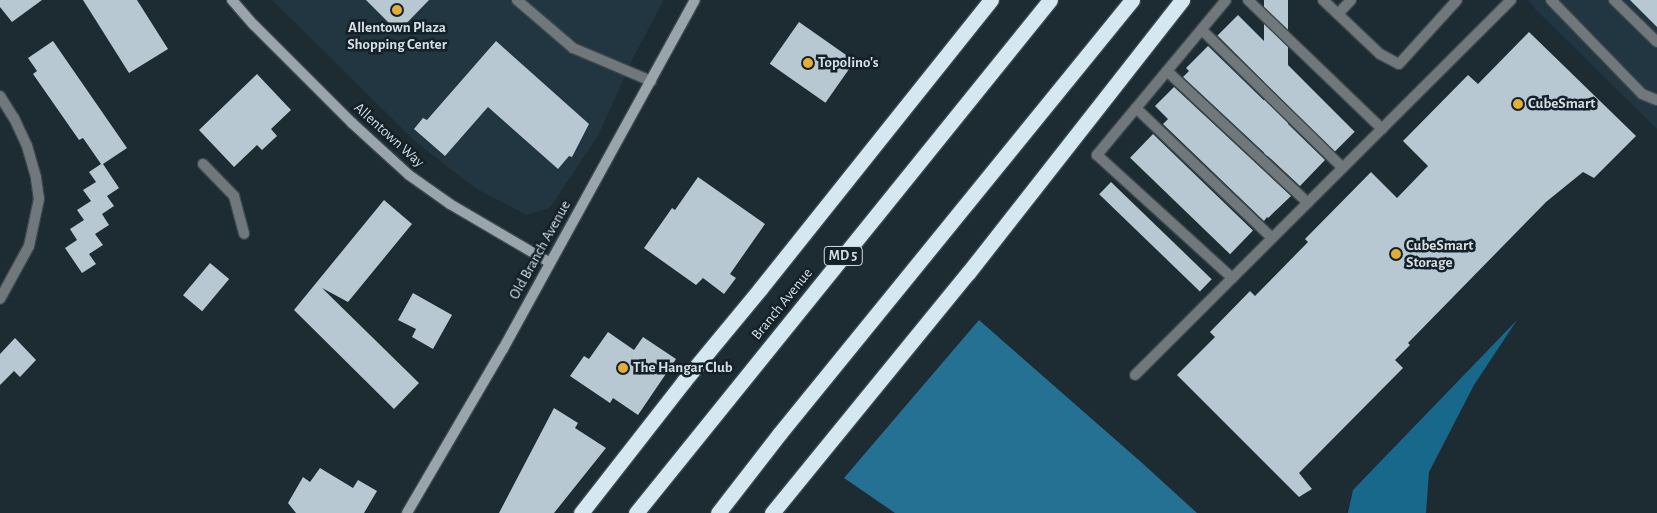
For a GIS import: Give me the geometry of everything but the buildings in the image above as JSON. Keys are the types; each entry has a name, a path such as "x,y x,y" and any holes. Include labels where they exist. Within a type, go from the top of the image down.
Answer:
{"highway":[{"path":"581,513 684,381 991,0"},
{"name":"Branch Avenue","path":"636,513 1050,0"},
{"path":"718,513 780,432 1132,0"},
{"path":"772,513 974,265 1182,0"}],"main road":[{"name":"Allentown Way","path":"232,0 384,154 409,175 450,204 549,262"},
{"name":"Old Branch Avenue","path":"406,513 465,415 695,0"}],"street":[{"path":"517,0 573,48 651,81"},
{"path":"1226,0 1097,154 1232,278"},
{"path":"1248,0 1382,129"},
{"path":"1323,0 1380,54 1399,64 1457,0"},
{"path":"1338,14 1351,0"},
{"path":"1135,375 1511,0"},
{"path":"1551,0 1642,94 1657,100"},
{"path":"1614,0 1657,42"},
{"path":"1202,30 1343,168"},
{"path":"1167,71 1308,203"},
{"path":"0,96 14,118 27,146 36,178 39,199 29,246 0,299"},
{"path":"1136,108 1272,238"},
{"path":"203,164 234,196 244,234"}],"shaded area":[{"path":"272,0 664,0 634,56 598,136 550,208 526,215 475,188 416,142"},
{"path":"1528,0 1657,0 1657,129 1535,9"},
{"path":"979,320 1197,513 895,513 844,478"},
{"path":"1517,320 1474,385 1429,472 1426,513 1348,513 1353,490"}],"place":[{"name":"Allentown Plaza Shopping Center","path":"397,10"},
{"name":"Topolino's","path":"808,63"},
{"name":"CubeSmart","path":"1518,104"},
{"name":"CubeSmart Storage","path":"1396,254"},
{"name":"The Hangar Club","path":"623,368"}]}
